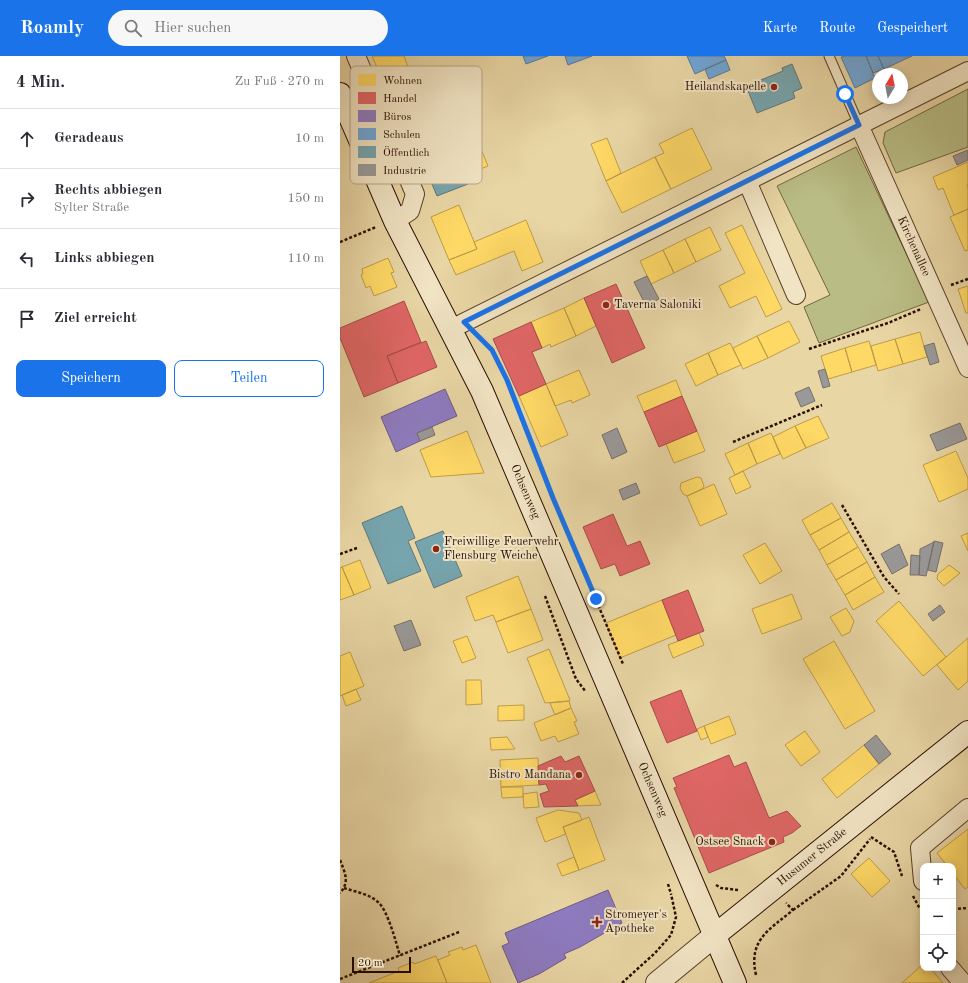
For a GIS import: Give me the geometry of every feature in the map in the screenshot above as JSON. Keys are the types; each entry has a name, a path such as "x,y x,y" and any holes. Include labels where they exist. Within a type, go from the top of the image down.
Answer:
{"main road":[{"name":"Ochsenweg","path":"340,94 350,120"},
{"name":"Ochsenweg","path":"374,184 389,223 458,326 482,391 735,983"},
{"name":"Husumer Straße","path":"657,983 968,732"}],"street":[{"path":"356,56 360,66"},
{"path":"458,326 968,70"},
{"name":"Kirchenallee","path":"859,125 968,368"},
{"path":"746,181 796,295"},
{"path":"389,223 410,211 416,194 412,184"},
{"path":"918,889 920,848 968,808"},
{"path":"953,971 963,983"}],"lane":[{"path":"829,56 859,125"}],"path":[{"path":"340,242 389,223"},
{"path":"809,349 888,323 938,302"},
{"path":"458,326 492,350 507,380 553,498 624,667"},
{"path":"733,442 822,405"},
{"path":"842,505 884,577 899,594"},
{"path":"340,554 357,548"},
{"path":"858,821 871,837 894,852 903,878"},
{"path":"340,860 346,877 344,888 340,893"},
{"path":"622,983 655,953 671,935 676,917 671,894 708,880 721,888 739,890"},
{"path":"344,888 364,894 379,903 386,913 400,956"},
{"path":"757,979 754,964 755,948 763,934 793,910 774,889"},
{"path":"918,889 920,908"},
{"path":"956,909 968,908"},
{"path":"340,979 459,932"}],"green space":[{"path":"968,89 968,147 896,173 883,143 885,132"},
{"path":"856,147 929,302 819,343 804,307 830,295 777,186"}],"building: Wohnen":[{"path":"372,56 404,56 408,66 376,66"},
{"path":"692,128 712,169 671,189 655,157 664,153 659,144"},
{"path":"607,138 621,173 606,181 591,144"},
{"path":"482,152 488,166 482,168"},
{"path":"655,157 671,189 622,213 606,181"},
{"path":"968,162 968,209 954,215 943,188 938,190 933,177"},
{"path":"459,205 477,249 449,260 431,217"},
{"path":"968,209 968,250 965,251 950,217"},
{"path":"526,220 543,262 522,271 514,251 456,275 449,260 477,249 474,242"},
{"path":"742,225 782,309 766,317 756,296 730,308 719,286 745,273 725,233"},
{"path":"710,227 721,250 696,262 685,239"},
{"path":"685,239 696,262 674,273 663,250"},
{"path":"663,250 674,273 651,284 640,261"},
{"path":"388,258 394,272 391,273 397,287 374,296 370,286 366,288 361,275 363,274 362,269"},
{"path":"968,286 968,313 966,313 958,289"},
{"path":"584,298 596,326 576,336 564,308"},
{"path":"564,308 576,336 551,347 550,344 542,348 531,322"},
{"path":"789,321 800,342 768,358 757,336"},
{"path":"920,332 927,357 903,364 895,339"},
{"path":"757,336 768,358 743,369 733,348"},
{"path":"895,339 903,364 878,371 871,346"},
{"path":"869,341 876,365 852,372 845,348"},
{"path":"730,343 741,365 718,375 708,353"},
{"path":"845,348 852,372 828,379 821,356"},
{"path":"708,353 718,375 696,386 685,364"},
{"path":"579,370 590,395 572,403 571,400 555,406 546,384"},
{"path":"676,380 682,396 644,412 637,396"},
{"path":"546,384 568,435 541,447 519,396"},
{"path":"818,416 829,438 806,448 795,426"},
{"path":"795,426 806,448 783,459 773,437"},
{"path":"467,431 484,473 431,477 420,450"},
{"path":"697,431 705,451 674,463 666,444"},
{"path":"771,433 780,454 757,464 748,443"},
{"path":"748,443 757,464 735,475 725,454"},
{"path":"956,451 968,478 968,489 939,502 923,465"},
{"path":"743,471 751,487 736,494 729,478"},
{"path":"697,477 701,478 704,486 702,489 687,496 683,494 680,488 681,483"},
{"path":"714,484 727,514 700,526 687,496"},
{"path":"832,503 841,518 810,535 802,520"},
{"path":"841,518 849,532 819,550 810,535"},
{"path":"849,532 858,547 827,565 819,550"},
{"path":"968,533 968,551 961,536"},
{"path":"765,543 782,571 760,584 743,555"},
{"path":"858,547 867,562 836,580 827,565"},
{"path":"360,560 371,588 354,595 342,567"},
{"path":"867,562 875,577 845,595 836,580"},
{"path":"949,565 960,573 944,586 937,579 938,574"},
{"path":"342,567 354,595 340,600 340,568"},
{"path":"518,576 531,609 496,622 493,615 475,621 466,597"},
{"path":"875,577 884,592 853,610 845,595"},
{"path":"792,594 802,619 762,634 752,609"},
{"path":"662,600 676,635 620,658 606,623"},
{"path":"899,601 946,657 923,676 876,621"},
{"path":"846,608 854,621 850,632 842,636 830,617"},
{"path":"531,609 543,640 508,653 496,622"},
{"path":"699,633 704,645 673,658 668,645"},
{"path":"467,636 476,658 462,663 453,641"},
{"path":"968,638 968,681 958,690 937,665"},
{"path":"834,641 875,711 845,729 803,659"},
{"path":"549,649 570,700 569,701 545,703 527,658"},
{"path":"350,652 364,686 340,696 340,656"},
{"path":"466,680 481,680 482,704 466,705"},
{"path":"356,689 361,700 346,706 342,695"},
{"path":"569,701 571,708 555,715 550,703"},
{"path":"524,705 524,720 498,721 498,706"},
{"path":"571,708 577,721 574,722 579,734 558,742 555,736 541,741 534,723"},
{"path":"729,716 736,734 711,744 704,726"},
{"path":"704,726 708,737 701,740 697,729"},
{"path":"805,731 820,752 801,766 785,745"},
{"path":"507,737 515,749 491,750 490,738"},
{"path":"864,745 879,764 837,798 822,779"},
{"path":"538,758 539,785 501,787 500,760"},
{"path":"501,787 523,787 523,797 502,798"},
{"path":"595,791 601,805 578,806 575,800"},
{"path":"537,792 539,807 524,808 523,794"},
{"path":"558,810 579,813 582,820 563,827 566,834 545,842 536,818"},
{"path":"589,817 605,860 579,870 563,827"},
{"path":"968,829 968,887 965,889 956,878 956,863 945,863 937,853"},
{"path":"574,857 579,870 562,876 557,864"},
{"path":"869,858 890,881 872,897 851,874"},
{"path":"476,945 491,983 447,983 438,960 450,955 448,952 462,947 463,950"},
{"path":"436,956 447,983 369,983 399,971 398,968 413,962 414,964"},
{"path":"920,967 920,971 933,971 943,983 902,983"}],"building: Handel":[{"path":"616,284 645,348 612,363 584,298"},
{"path":"404,301 421,342 387,356 398,383 364,397 340,338 340,328"},
{"path":"531,322 542,348 532,352 546,384 519,396 493,339"},
{"path":"426,341 437,367 398,383 387,356"},
{"path":"682,396 697,431 659,447 644,412"},
{"path":"613,514 627,546 640,541 650,564 620,576 615,564 601,569 583,527"},
{"path":"688,590 704,631 678,641 662,600"},
{"path":"681,690 697,731 667,743 650,702"},
{"path":"729,755 734,767 746,762 769,818 787,811 801,826 792,833 783,837 784,842 709,873 674,788 677,787 673,778"},
{"path":"561,756 565,762 579,756 595,791 575,800 578,806 544,807 540,794 549,791 546,784 539,785 538,766"}],"building: Büros":[{"path":"445,389 457,416 417,433 420,441 396,452 381,417"},
{"path":"608,890 622,923 580,947 564,954 566,958 539,974 518,983 502,946 509,943 505,933"}],"building: Schulen":[{"path":"523,56 548,56 526,64"},
{"path":"565,56 592,56 568,65"},
{"path":"687,56 724,56 726,60 695,74"},
{"path":"866,56 872,71 872,80 855,88 841,57"},
{"path":"866,56 878,56 884,68 872,68 872,71"},
{"path":"878,56 912,56 886,68 884,68"},
{"path":"726,60 730,70 709,79 705,69"}],"building: Öffentlich":[{"name":"Heilandskapelle","path":"792,64 802,88 793,92 795,98 757,113 746,86 783,71 782,68"},
{"path":"432,184 468,184 437,196"},
{"path":"402,506 415,538 408,541 421,571 388,584 362,523"},
{"path":"443,531 462,576 434,588 415,542"}],"building: Industrie":[{"path":"968,150 968,160 957,165 953,156"},
{"path":"647,276 659,299 646,306 634,282"},
{"path":"934,343 939,362 930,365 924,346"},
{"path":"825,369 830,386 823,388 818,371"},
{"path":"809,387 815,401 801,407 795,393"},
{"path":"960,423 967,439 937,451 930,435"},
{"path":"432,427 435,435 420,441 417,433"},
{"path":"617,428 627,452 612,459 602,435"},
{"path":"636,483 640,493 623,500 619,490"},
{"path":"934,541 943,543 936,572 928,570"},
{"path":"934,542 926,576 919,575 920,549"},
{"path":"899,544 908,565 892,574 881,554"},
{"path":"911,555 920,556 919,575 910,575"},
{"path":"940,605 945,612 933,621 928,614"},
{"path":"411,620 421,645 404,651 394,626"},
{"path":"876,735 891,754 879,764 864,745"}],"place":[{"name":"Heilandskapelle","path":"774,87"},
{"name":"Taverna Saloniki","path":"606,305"},
{"name":"Freiwillige Feuerwehr Flensburg Weiche","path":"436,549"},
{"name":"Bistro Mandana","path":"579,775"},
{"name":"Ostsee Snack","path":"772,842"},
{"name":"Stromeyer's Apotheke","path":"597,922"}],"route":[{"path":"596,599 553,498 507,380 492,350 464,322 859,125 845,94"}]}
